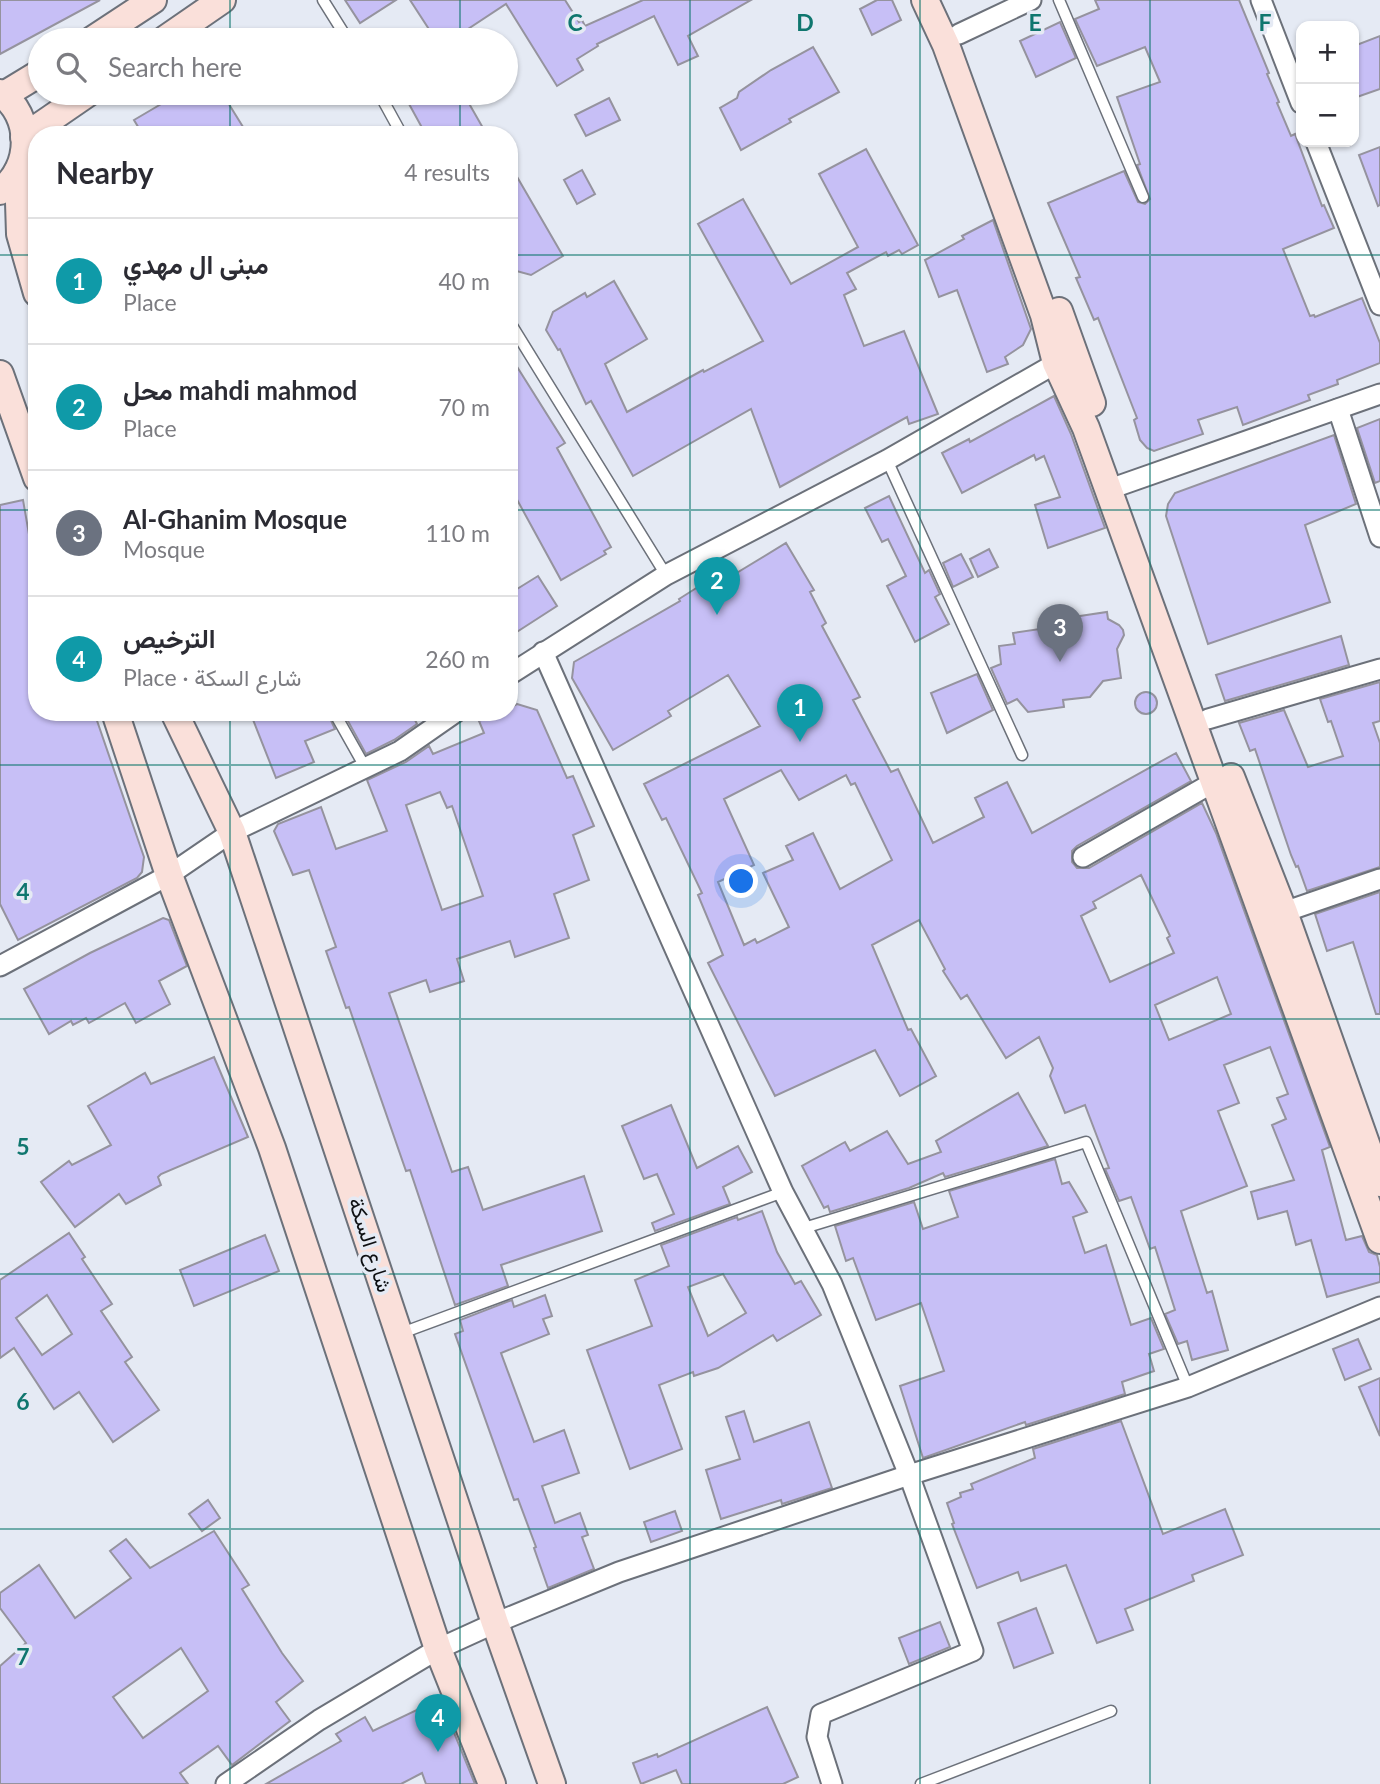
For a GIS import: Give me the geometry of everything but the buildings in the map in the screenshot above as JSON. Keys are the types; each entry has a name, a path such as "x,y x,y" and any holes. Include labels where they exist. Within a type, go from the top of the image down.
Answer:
{"main road":[{"path":"110,28 153,0"},
{"path":"181,28 222,0"},
{"path":"925,0 946,44 1044,315 1121,485 1368,1138 1380,1183"},
{"path":"942,0 959,34 1086,428 1380,1240"},
{"path":"28,80 2,94 17,110 24,129 25,149 18,171 20,234 28,262"},
{"path":"40,126 71,105"},
{"path":"24,137 28,134"},
{"path":"0,191 18,171"},
{"path":"0,374 28,453"},
{"path":"118,721 169,875 272,1148 438,1649 492,1784"},
{"name":"شارع السكة","path":"178,721 232,832 495,1623 552,1784"}],"street":[{"path":"959,34 1031,0"},
{"path":"1261,0 1296,90"},
{"path":"1318,147 1380,304"},
{"path":"518,669 666,575 887,460 1065,358"},
{"path":"1121,485 1380,394"},
{"path":"1339,409 1380,537"},
{"path":"543,652 783,1192 832,1284 909,1475 973,1651 821,1714 817,1737 832,1784"},
{"path":"1208,719 1380,669"},
{"path":"0,966 169,875 232,832 400,751 443,721"},
{"path":"1083,857 1214,782"},
{"path":"1284,912 1380,879"},
{"path":"226,1784 319,1720 438,1649 495,1623 619,1572 909,1475 1188,1387 1380,1307"}],"lane":[{"path":"323,0 340,28"},
{"path":"1059,0 1143,197"},
{"path":"386,105 397,126"},
{"path":"518,336 666,575"},
{"path":"887,460 1022,755"},
{"path":"339,721 365,767"},
{"path":"804,1228 1086,1142 1188,1387"},
{"path":"399,1334 783,1192"},
{"path":"921,1784 1111,1711"}],"place":[{"name":"محل mahdi mahmod","path":"717,615"},
{"name":"Al-Ghanim Mosque","path":"1060,662"},
{"name":"مبنى ال مهدي","path":"800,742"},
{"name":"الترخيص","path":"438,1752"}]}
